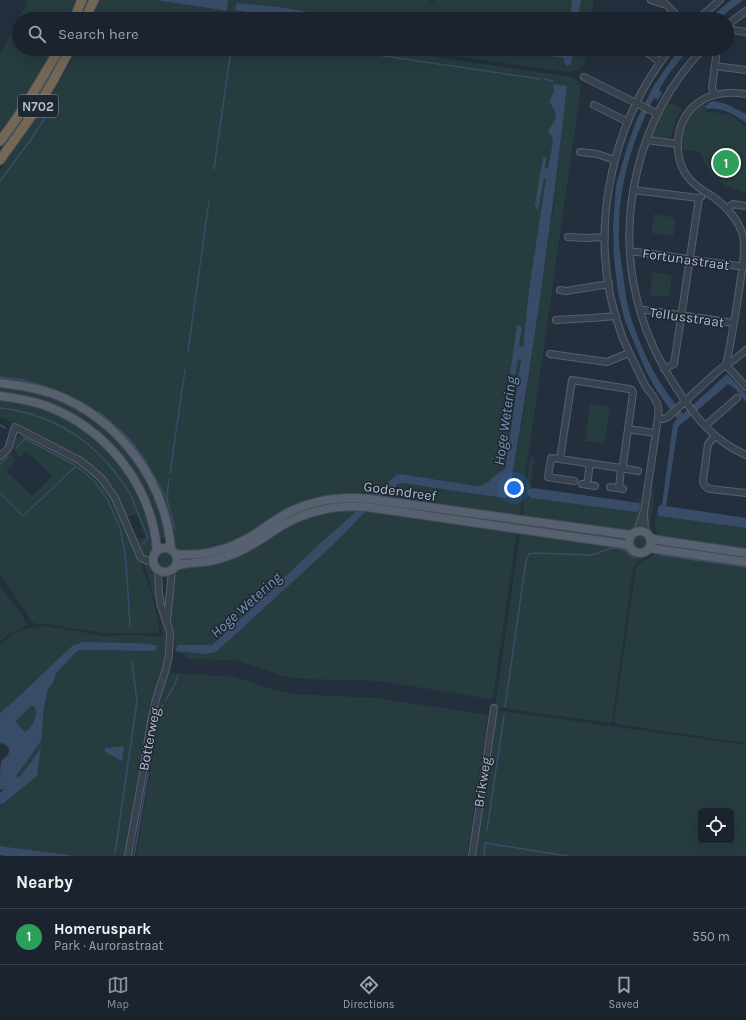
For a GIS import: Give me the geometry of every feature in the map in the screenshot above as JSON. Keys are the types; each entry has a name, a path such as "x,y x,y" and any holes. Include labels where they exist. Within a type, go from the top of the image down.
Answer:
{"highway":[{"path":"77,12 82,0"},
{"path":"89,12 94,0"},
{"name":"N702","path":"0,141 36,89 55,56"},
{"name":"N702","path":"0,160 35,111 66,56"}],"main road":[{"path":"0,383 14,384 36,389 54,394 72,402 93,415 120,437 136,457 151,481 160,502 177,558 174,568 165,572 158,570 154,565 153,561 157,551 154,526 150,512 139,488 125,465 106,443 86,427 59,412 33,402 0,396"},
{"name":"Godendreef","path":"174,552 186,555 202,554 231,546 248,538 280,517 297,508 323,501 345,498 370,499 629,545"},
{"name":"Godendreef","path":"174,568 211,561 234,554 253,545 293,520 312,512 342,506 362,506 522,525 641,534 660,541 746,553"},
{"path":"641,534 651,542 649,548 644,552 638,553 629,545 629,540 641,534"},
{"path":"157,551 161,548 166,548 174,552"},
{"path":"649,548 746,562"}],"street":[{"path":"651,0 664,3 673,12"},
{"path":"706,12 720,0"},
{"path":"734,20 746,11"},
{"path":"734,30 746,32"},
{"path":"652,56 660,62"},
{"path":"641,534 656,433 658,407 629,353 616,316 609,284 605,238 609,186 615,160 628,122 638,104 647,82 665,56"},
{"path":"696,56 676,82 656,113 637,171 631,207 630,251 633,278 640,310 656,354 685,402 715,436 730,447 746,455"},
{"path":"714,94 712,88 716,56"},
{"path":"715,66 746,70"},
{"path":"584,77 656,113"},
{"path":"726,365 744,267 742,234 738,225 727,209 691,181 683,170 680,163 677,144 684,119 693,107 701,101 714,94 723,92 746,94"},
{"path":"594,105 628,122"},
{"path":"646,140 677,144"},
{"path":"580,152 597,154 615,160"},
{"path":"633,190 699,198"},
{"path":"664,369 674,364 699,198 705,192"},
{"path":"727,209 733,204 746,206"},
{"path":"568,237 605,238"},
{"name":"Fortunastraat","path":"630,251 744,267"},
{"path":"560,290 566,291 609,284"},
{"name":"Tellusstraat","path":"640,310 734,323"},
{"path":"556,320 616,316"},
{"path":"658,418 663,419 671,415 719,370 746,350"},
{"path":"550,354 607,362 629,353"},
{"path":"726,365 746,387"},
{"path":"560,459 572,380 632,390 633,393 623,465 621,468 621,488 610,487"},
{"path":"705,426 737,398"},
{"path":"0,456 8,449 15,427 79,460 102,479 115,498 141,558 148,561 153,561"},
{"path":"628,429 656,433"},
{"path":"715,436 708,444 703,481 704,485 708,488 746,493"},
{"path":"574,481 548,477 550,458 638,471"},
{"path":"590,464 584,485 595,486"},
{"name":"Botterweg","path":"167,622 174,568"},
{"name":"Botterweg","path":"128,856 151,721 169,655 170,632 161,606 158,570"},
{"name":"Brikweg","path":"472,856 494,708"}],"green space":[{"path":"24,0 78,0 73,12 22,12 27,3"},
{"path":"100,0 155,0 227,11 228,0 429,0 431,3 436,0 572,0 571,12 309,12 279,7 237,3 235,10 247,12 95,12"},
{"path":"581,0 594,0 592,12 579,12"},
{"path":"12,31 12,56 51,56 37,81 0,131 0,54"},
{"path":"73,56 428,56 571,77 578,81 581,87 519,519 379,499 387,491 390,493 403,483 447,489 516,488 511,482 524,410 553,209 567,86 554,91 549,102 556,116 548,131 553,140 548,169 545,169 546,157 544,178 547,178 529,290 523,347 519,346 522,327 517,326 515,347 518,359 521,360 505,469 481,486 400,474 396,475 375,493 373,497 317,501 252,535 214,550 177,551 174,547 143,464 85,408 0,381 0,170 44,108"},
{"path":"455,56 550,56 564,58 571,64 573,56 585,56 581,68 569,72"},
{"path":"669,103 682,109 674,124 671,141 651,137 661,114"},
{"path":"703,103 708,112 731,115 746,127 746,193 725,185 711,174 699,152 682,149 686,123 697,107"},
{"path":"654,214 676,218 673,236 651,233"},
{"path":"653,272 672,276 669,297 650,295"},
{"path":"0,384 42,392 79,408 120,440 153,489 168,538 158,539 140,485 79,421 0,395"},
{"path":"0,397 37,405 77,423 117,457 138,494 137,495 145,514 146,513 154,550 149,557 143,557 135,541 145,537 136,514 125,518 97,473 31,432 0,417"},
{"path":"590,404 610,407 604,444 585,441"},
{"path":"23,432 85,467 104,485 114,501 126,527 150,589 159,623 158,633 105,633 31,622 23,607 0,575 0,465 11,454 16,461 6,471 32,496 52,476 26,451 20,458 15,451 13,444 15,439"},
{"path":"534,457 531,481 531,487 533,488 528,490 639,509 639,499 644,499 638,525 630,533 522,516 530,459"},
{"path":"652,474 652,488 654,497 650,526 656,538 651,536 647,529 647,506"},
{"path":"361,508 212,645 177,645 176,651 216,652 333,545 368,509 517,529 516,537 514,537 516,538 493,698 490,699 381,681 304,679 283,676 235,660 189,659 185,657 184,654 175,652 169,617 173,576 177,569 206,563 313,513"},
{"path":"657,512 659,516 746,528 746,551 660,538 654,525"},
{"path":"528,524 623,537 623,542 527,527"},
{"path":"522,530 628,547 635,554 654,551 637,562 633,569 612,722 610,723 500,708 495,706 520,534"},
{"path":"640,534 647,539 648,542 643,549 640,550 633,545 632,542 637,535"},
{"path":"657,550 746,562 746,743 616,724 614,721 636,568"},
{"path":"165,553 172,558 173,561 168,568 165,569 158,564 157,561 162,554"},
{"path":"143,562 150,564 155,571 168,648 159,680 151,700 125,856 74,856 0,846 0,804 4,803 37,776 40,748 19,777 18,778 16,776 41,741 44,708 48,689 53,683 56,675 75,653 80,650 156,651 157,645 83,642 72,646 0,713 0,644 24,629 46,626 105,636 138,635 161,637 162,628 158,610"},
{"path":"0,586 27,624 23,628 9,634 0,641"},
{"path":"168,673 234,677 267,688 294,694 376,698 488,715 467,856 136,856 153,755 160,698 165,678"},
{"path":"31,706 34,706 36,710 36,717 31,727 26,732 16,722 16,720"},
{"path":"496,710 746,745 746,856 474,856"}],"water":[{"path":"155,0 228,0 227,11"},
{"path":"572,0 581,0 579,12 571,12"},
{"path":"731,0 743,0 727,12 716,12"},
{"path":"237,3 279,7 309,12 247,12 235,10"},
{"path":"550,56 573,56 571,64 567,66 564,62 564,58"},
{"path":"674,56 683,56 662,84 659,90 662,93 658,100 654,98 646,113 634,145 625,178 620,212 619,235 627,304 630,315 636,334 654,372 671,399 683,414 727,374 746,394 746,402 736,389 728,384 678,427 666,506 746,518 746,528 659,516 658,513 658,508 662,505 673,424 677,419 657,391 646,371 625,321 618,293 614,258 613,226 616,186 627,147 637,119 653,87"},
{"path":"553,84 567,86 542,284 511,482 516,488 515,492 505,498 406,483 398,484 390,493 387,491 333,545 216,652 205,654 176,651 177,645 212,645 326,538 396,475 400,474 480,486 505,469 521,360 518,359 515,375 510,374 517,325 522,327 519,346 523,347 529,290 546,178 544,178 538,211 535,205 543,158 546,157 545,168 548,169 553,140 548,131 556,116 549,102 554,91"},
{"path":"714,101 726,104 746,114 746,123 728,112 712,108 707,109 704,105 708,105 708,103"},
{"path":"533,488 639,503 640,508 637,512 531,498 528,494 528,490"},
{"path":"83,642 157,645 156,651 80,650 75,653 56,674 53,683 48,689 44,708 41,741 16,776 19,777 41,747 37,776 4,803 0,804 0,793 4,789 0,790 1,762 8,755 9,750 6,745 0,744 0,713 72,646","holes":["31,706 34,706 36,713 34,720 25,732 16,721"]},
{"path":"124,746 122,761 105,752 105,748"},
{"path":"0,846 74,856 6,856 0,855"}],"waterway":[{"path":"214,169 230,56"},
{"path":"384,56 540,79"},
{"path":"544,79 553,81"},
{"path":"0,181 29,142 54,104"},
{"path":"188,351 209,201"},
{"path":"170,473 185,370"},
{"path":"0,377 23,380 49,388"},
{"path":"65,395 92,408"},
{"path":"0,408 20,411 56,424 88,445 102,458 132,497 148,537 142,544"},
{"path":"99,412 131,441 145,460 167,499 175,529"},
{"path":"0,425 5,428"},
{"path":"24,438 73,464 95,482 107,499 120,528 124,549 130,626"},
{"path":"17,447 25,439"},
{"path":"0,464 8,456"},
{"path":"0,493 23,516 76,466"},
{"path":"167,497 169,479"},
{"path":"505,707 526,561 529,554 590,555 611,548 620,548 634,558"},
{"path":"659,555 746,567"},
{"path":"115,854 137,701 132,662"},
{"path":"166,700 178,675"},
{"path":"134,856 157,722 163,705"},
{"path":"487,831 504,715"},
{"path":"484,856 485,843 568,856"}],"place":[{"name":"Homeruspark","path":"726,163"}],"water label":[{"name":"Hoge Wetering","path":"505,421"},
{"name":"Hoge Wetering","path":"246,605"}]}
